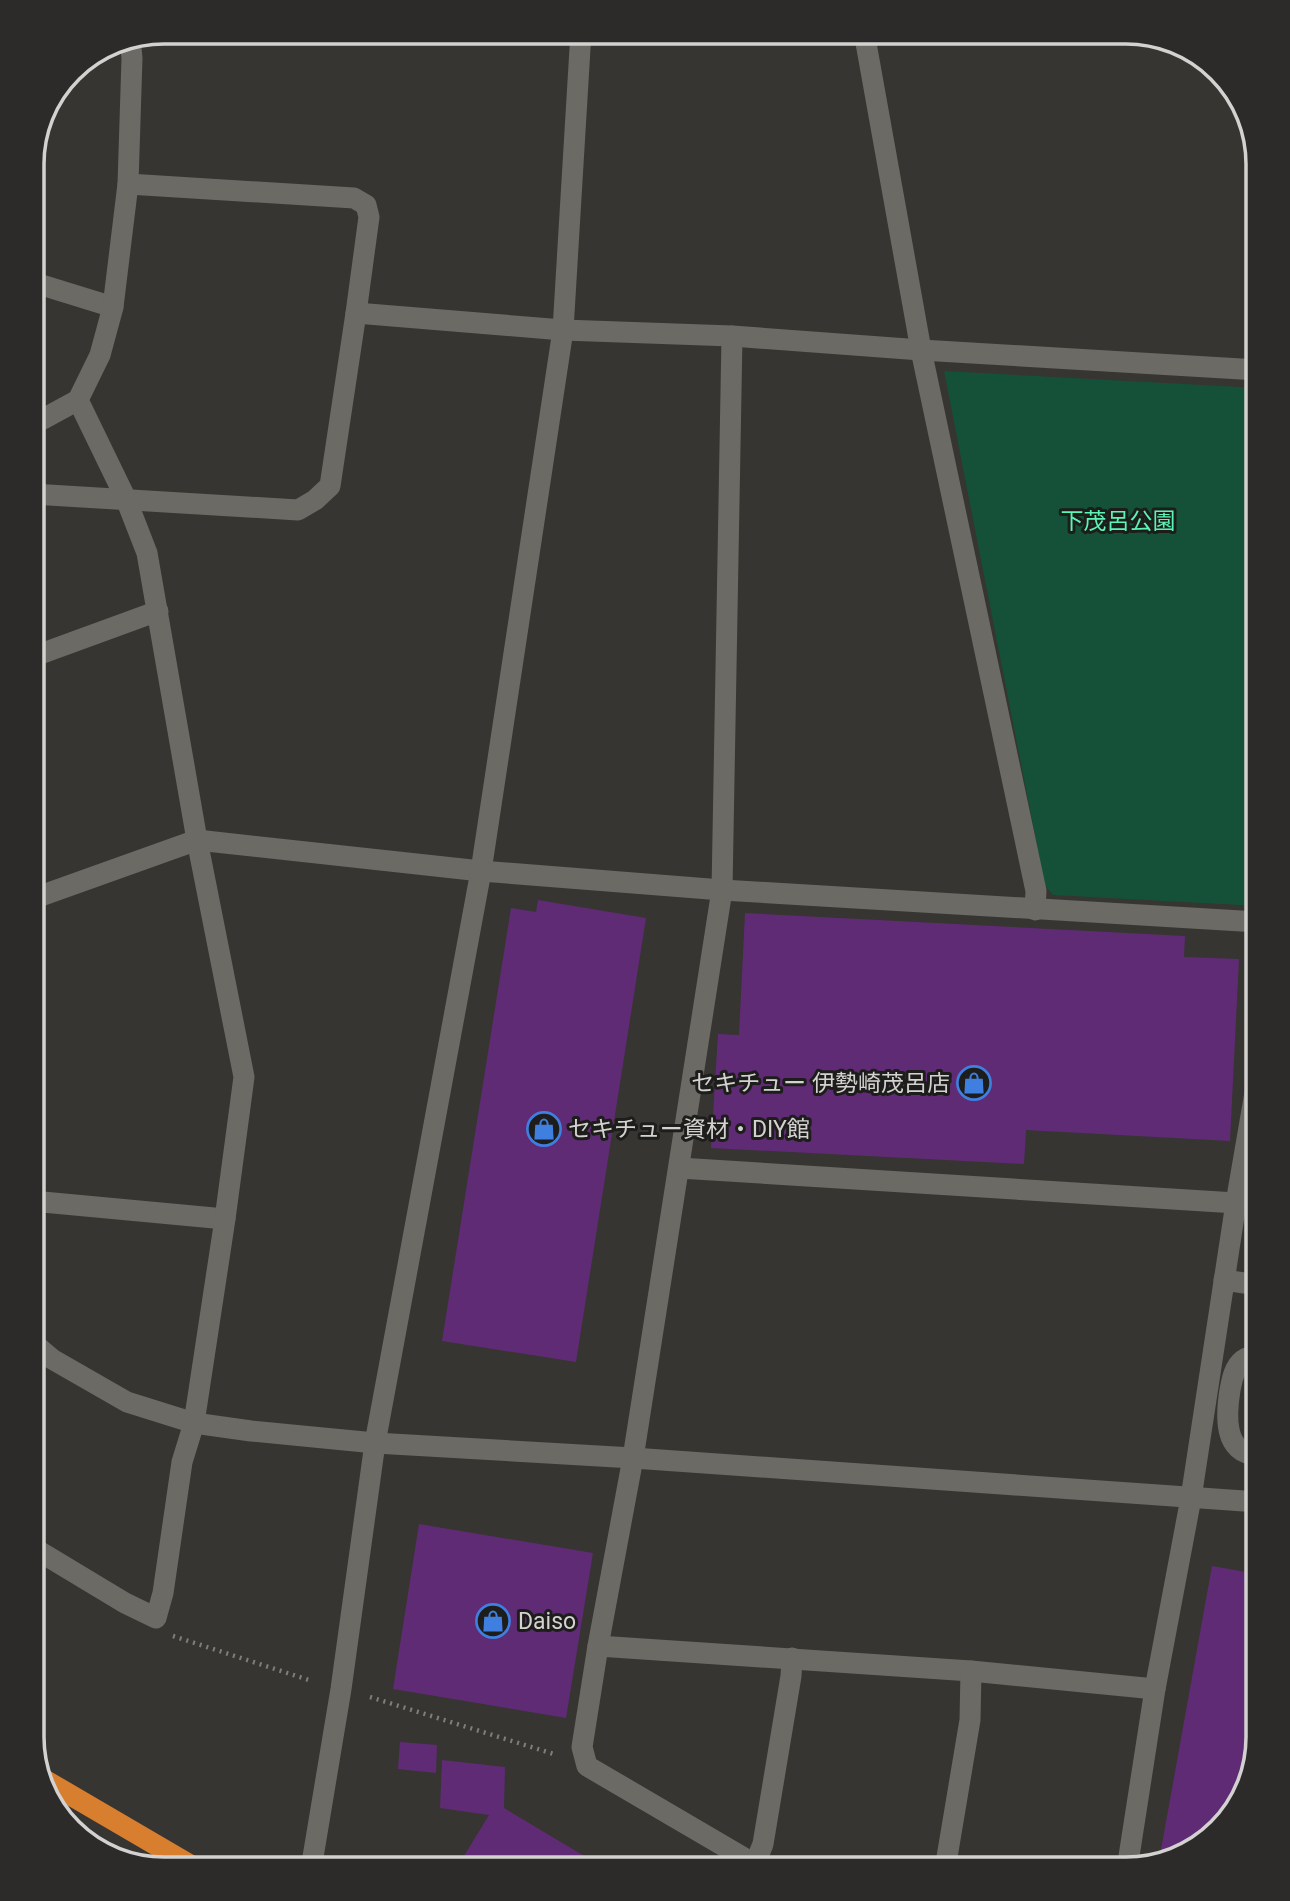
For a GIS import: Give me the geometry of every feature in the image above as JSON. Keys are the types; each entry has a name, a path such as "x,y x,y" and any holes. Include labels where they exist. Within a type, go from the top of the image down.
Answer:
{"highway":[{"path":"54,1786 176,1857"}],"street":[{"path":"312,1857 341,1689 375,1443 481,871 564,330 580,44"},
{"path":"865,44 921,350 1036,891 1035,910"},
{"path":"44,418 78,400 100,355 113,307 128,184 131,49"},
{"path":"44,495 298,510 315,500 330,486 369,217 366,205 354,198 128,184"},
{"path":"44,286 113,307"},
{"path":"356,313 564,330 732,336 1246,369"},
{"path":"732,336 722,890 632,1458 582,1747 587,1766 742,1857"},
{"path":"44,1555 125,1603 156,1618 163,1593 182,1462 194,1423 244,1077 197,840 147,554 126,499 78,400"},
{"path":"44,653 158,611"},
{"path":"44,895 197,840 481,871 722,890 1246,921"},
{"path":"1129,1857 1155,1689 1191,1498 1246,1145"},
{"path":"679,1168 1236,1203"},
{"path":"44,1202 225,1219"},
{"path":"1224,1280 1246,1283"},
{"path":"44,1352 127,1402 194,1423 251,1431 375,1443 632,1458 1246,1501"},
{"path":"1246,1359 1233,1374 1227,1412 1232,1439 1246,1452"},
{"path":"598,1646 971,1671 1155,1689"},
{"path":"761,1857 792,1658"},
{"path":"947,1857 970,1720 971,1671"}],"path":[{"path":"172,1636 312,1681"},
{"path":"370,1697 587,1766"}],"green space":[{"name":"下茂呂公園","path":"944,371 1246,387 1246,905 1053,895 1045,886"}],"building":[{"name":"セキチュー資材・DIY館","path":"538,900 646,918 576,1362 442,1341 511,908 536,912"},
{"name":"セキチュー 伊勢崎茂呂店","path":"745,913 1185,936 1184,957 1239,959 1230,1141 1026,1130 1024,1164 711,1148 718,1034 739,1035"},
{"name":"Daiso","path":"419,1524 593,1553 566,1718 393,1689"},
{"path":"1212,1566 1246,1572 1246,1737 1242,1768 1230,1797 1211,1822 1186,1841 1161,1852"},
{"path":"400,1742 437,1745 436,1773 398,1769"},
{"path":"442,1760 505,1767 504,1808 586,1857 463,1857 489,1815 440,1808"}],"place":[{"name":"セキチュー 伊勢崎茂呂店","path":"974,1083"},
{"name":"セキチュー資材・DIY館","path":"544,1129"},
{"name":"Daiso","path":"493,1621"}]}
